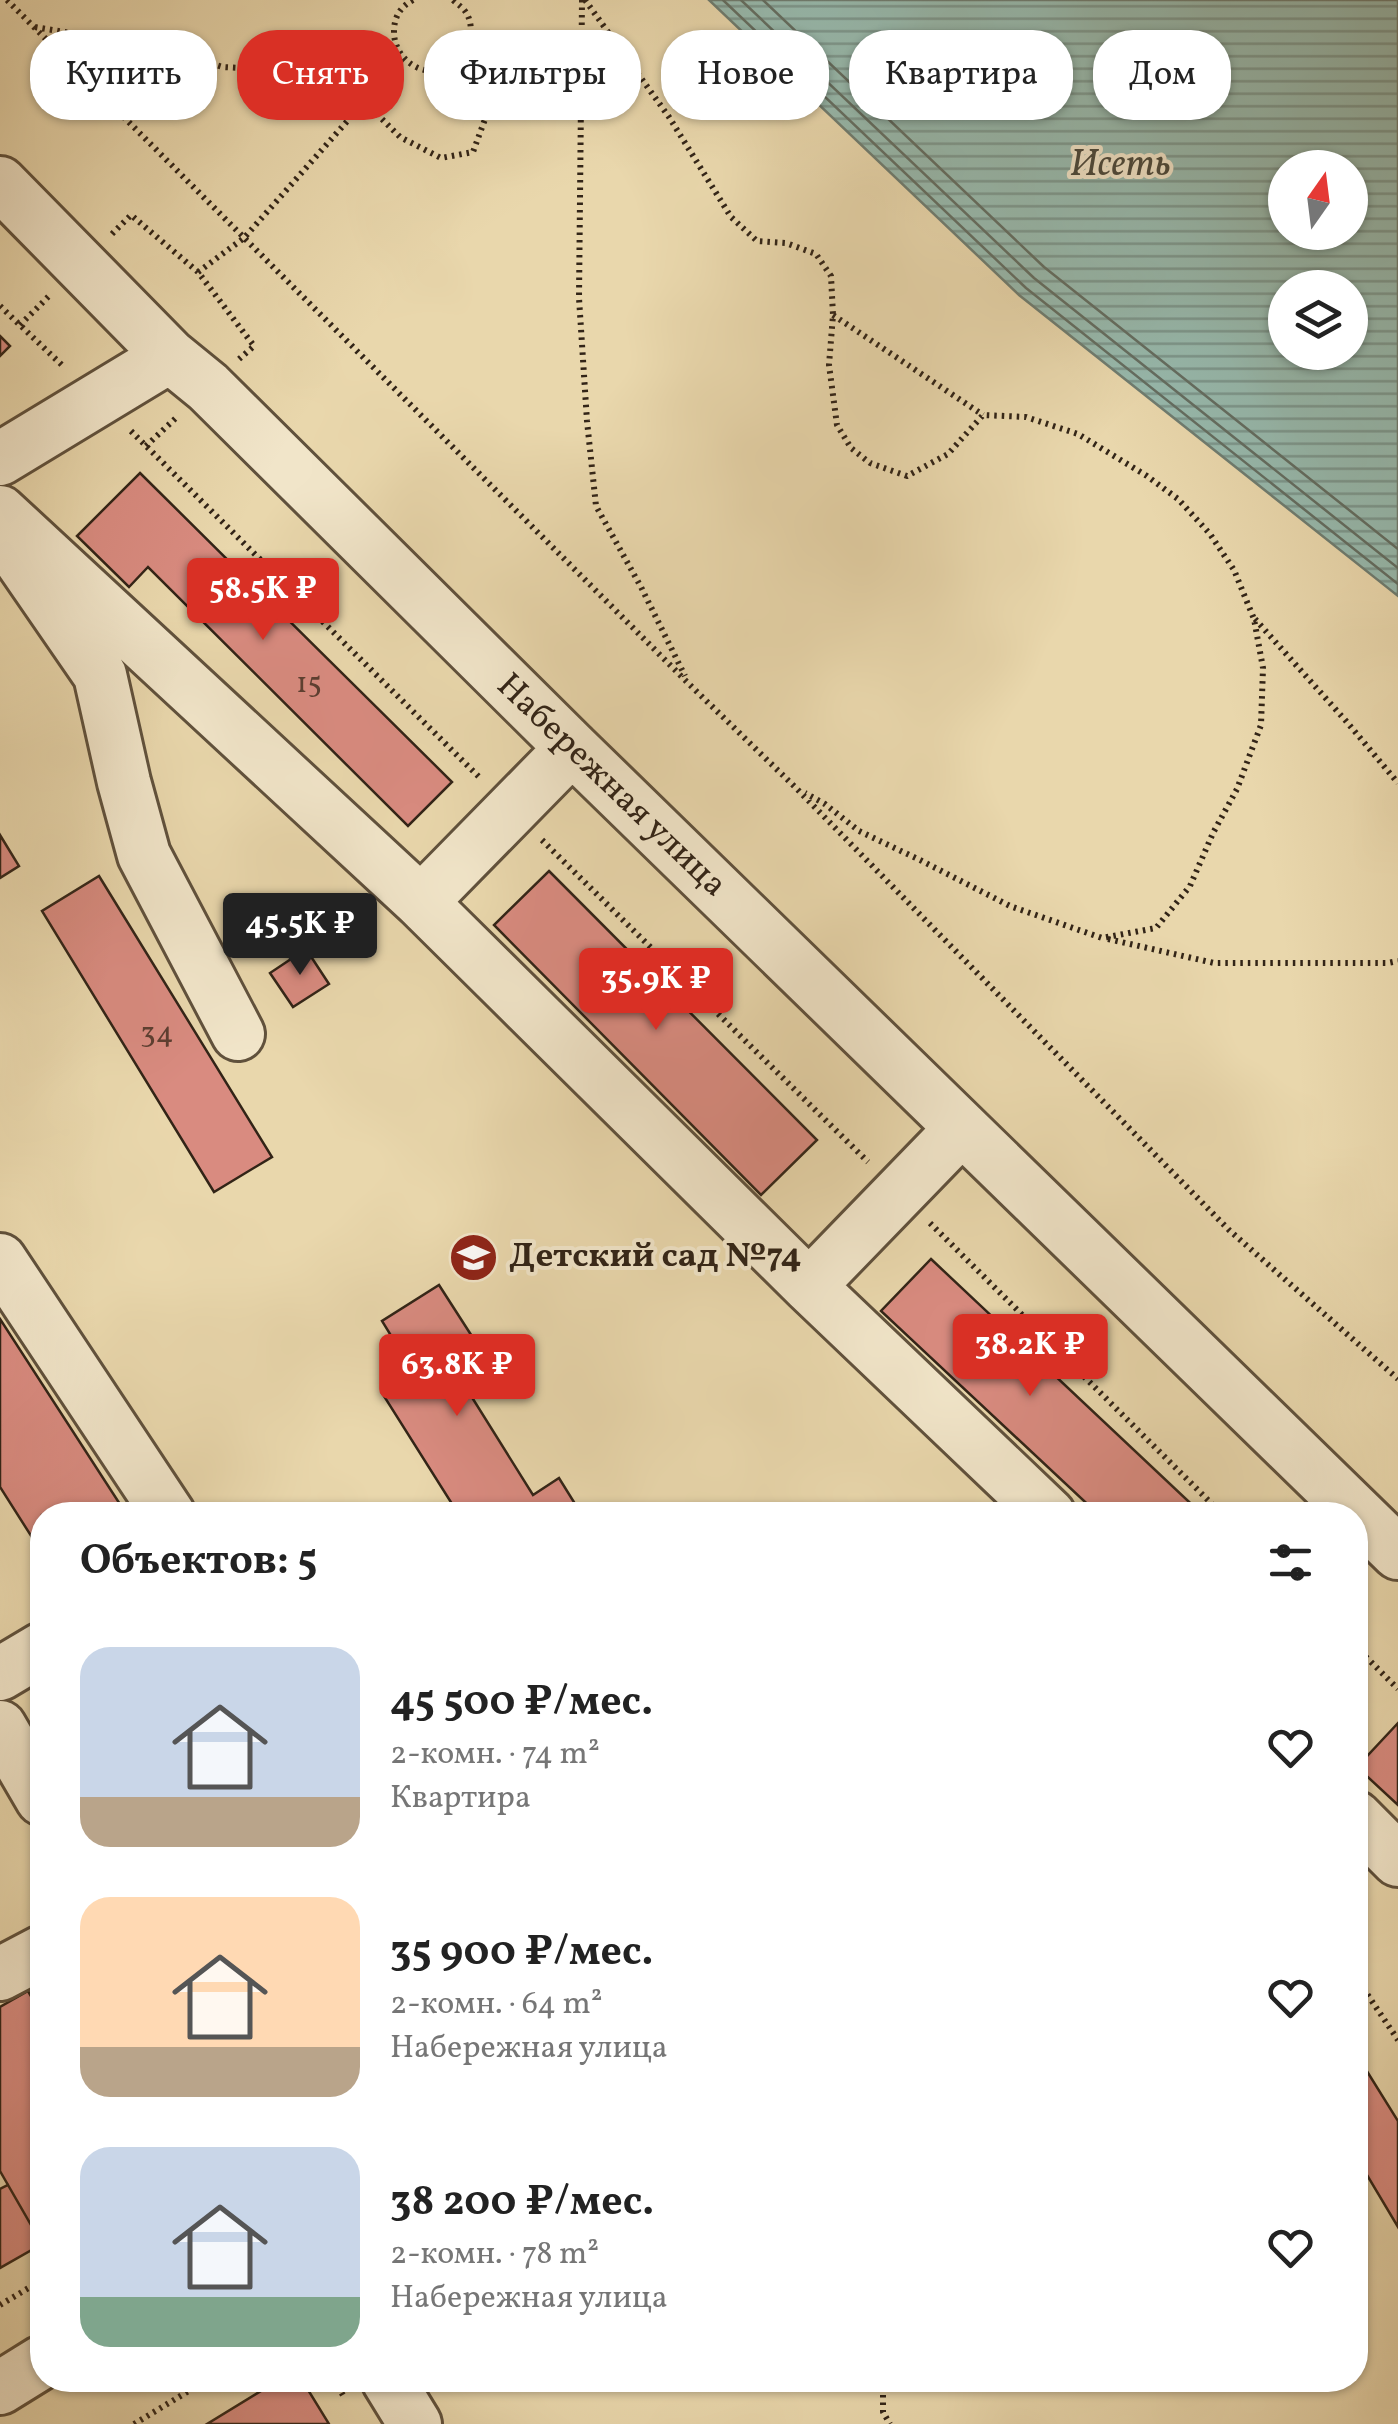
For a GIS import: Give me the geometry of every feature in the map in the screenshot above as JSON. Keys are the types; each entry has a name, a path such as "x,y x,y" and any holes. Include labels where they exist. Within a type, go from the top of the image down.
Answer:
{"street":[{"name":"Набережная улица","path":"0,183 170,356 208,387 962,1128 1330,1502"},
{"path":"0,459 170,356"},
{"path":"0,512 420,902 809,1286 1035,1502"},
{"path":"0,530 100,675 144,855 238,1034"},
{"path":"420,902 572,748"},
{"path":"809,1286 962,1128"},
{"path":"0,1260 160,1502"},
{"path":"0,1674 30,1656"},
{"path":"0,1726 30,1778"},
{"path":"1368,1830 1398,1860"},
{"path":"0,1974 30,1958"},
{"path":"0,2388 30,2369"}],"path":[{"path":"8,0 796,788 1229,1230 1398,1379"},
{"path":"394,30 400,3 413,0"},
{"path":"453,0 467,13 470,30"},
{"path":"584,0 669,117 730,217 757,241 786,243 816,254 830,276 833,315 829,365 836,425 851,448 870,462 907,476 948,454 983,415"},
{"path":"584,0 579,298 596,506 642,587 689,684"},
{"path":"34,27 164,48 237,68"},
{"path":"198,272 244,238 350,120"},
{"path":"382,120 400,137 441,158 473,152 485,120"},
{"path":"0,306 99,399 1210,1502"},
{"path":"833,315 983,415 1026,418 1078,434 1147,476 1178,499 1210,534 1234,570 1254,618 1262,668 1261,725 1237,789 1190,886 1156,928 1102,938"},
{"path":"1254,618 1398,783"},
{"path":"796,788 825,804 859,831 1010,906 1102,938 1214,963 1398,961"},
{"path":"1368,1659 1398,1689"},
{"path":"1368,1995 1398,2040"},
{"path":"0,2305 30,2287"},
{"path":"134,2424 187,2392"},
{"path":"883,2392 883,2412 890,2424"}],"water":[{"name":"Исеть","path":"709,0 1398,0 1398,596 1019,295 829,114 829,30 741,30"}],"building":[{"path":"0,336 10,346 0,356"},
{"path":"140,473 452,782 408,826 148,567 129,587 77,536"},
{"path":"0,835 19,866 0,878"},
{"path":"549,871 817,1140 761,1195 494,925"},
{"path":"99,876 272,1157 214,1192 42,911"},
{"path":"306,949 329,984 293,1007 270,973"},
{"path":"931,1259 1189,1502 1085,1502 881,1311"},
{"path":"439,1285 475,1341 448,1359 533,1495 559,1478 574,1502 451,1502 382,1393 414,1373 382,1321"},
{"path":"0,1319 119,1502 30,1502 30,1534 0,1487"},
{"path":"1398,1723 1398,1805 1368,1777 1368,1755"},
{"path":"28,1991 30,1994 30,2223 0,2171 0,2007"},
{"path":"1368,2073 1398,2121 1398,2227 1368,2177"},
{"path":"8,2185 30,2223 30,2251 0,2268 0,2189"},
{"path":"259,2392 309,2392 329,2424 207,2424"}],"place":[{"name":"Детский сад №74","path":"474,1257"}]}
